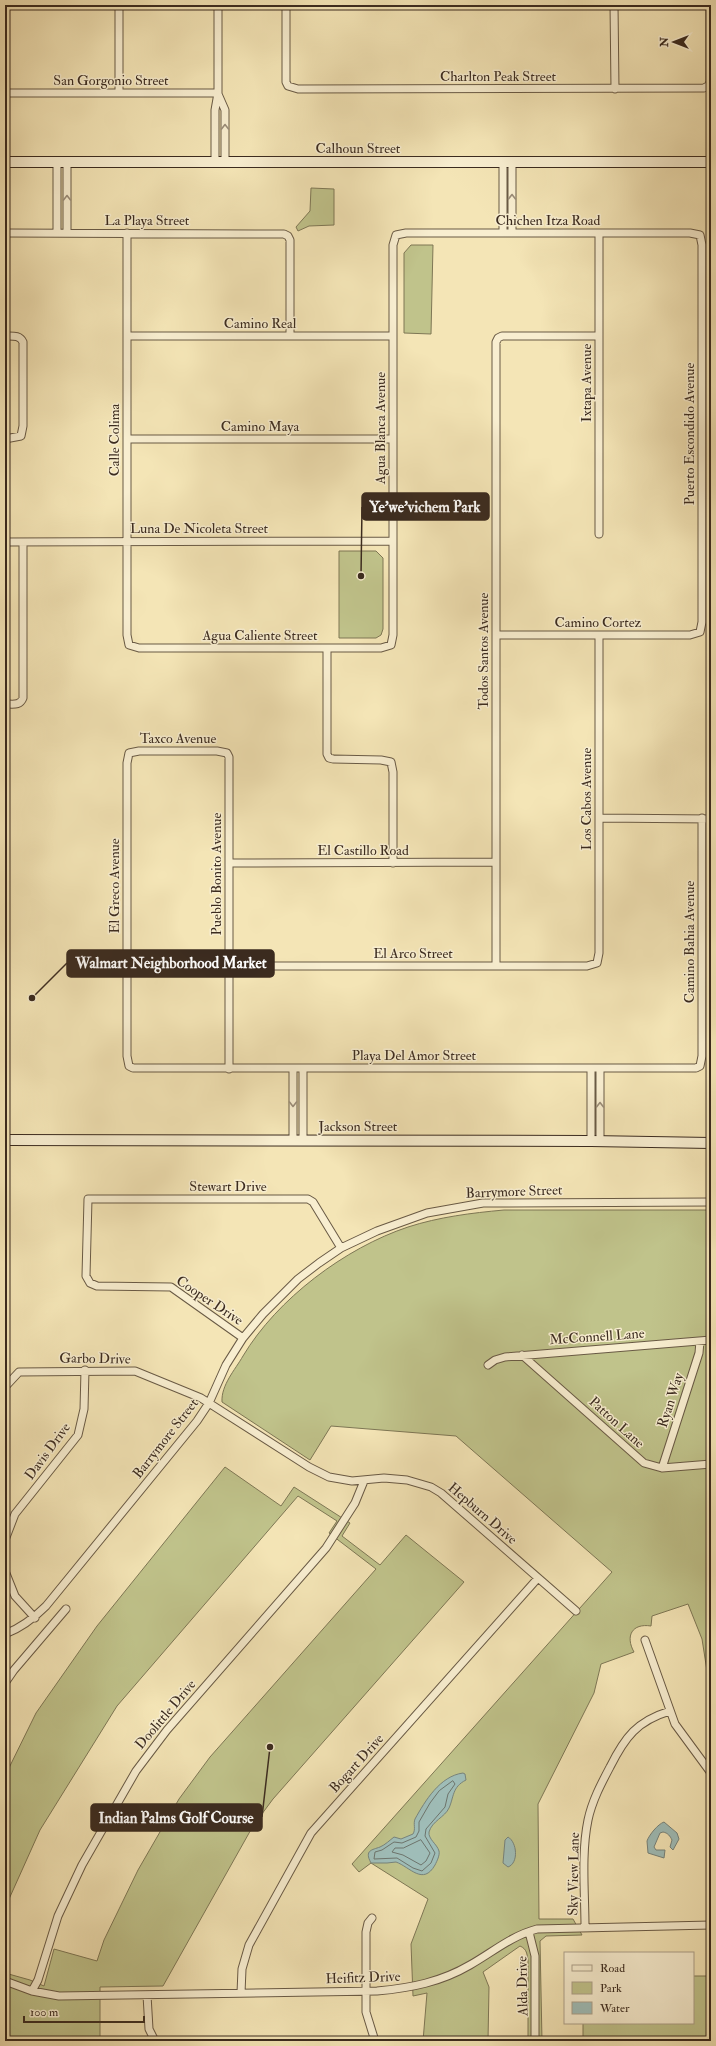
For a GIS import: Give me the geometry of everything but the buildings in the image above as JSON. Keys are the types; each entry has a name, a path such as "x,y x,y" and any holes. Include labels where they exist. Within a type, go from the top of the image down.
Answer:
{"street":[{"path":"119,5 119,93"},
{"path":"215,162 215,110 218,93 218,5"},
{"name":"Charlton Peak Street","path":"286,5 286,76 288,86 298,89 698,89 708,86 710,76 710,5"},
{"path":"614,5 615,89"},
{"name":"San Gorgonio Street","path":"5,93 218,93"},
{"path":"218,93 225,110 225,162"},
{"name":"Calhoun Street","path":"5,162 711,162"},
{"path":"57,233 62,162"},
{"path":"62,162 67,233"},
{"path":"502,233 507,162"},
{"path":"507,162 512,233"},
{"name":"La Playa Street","path":"5,233 278,233 288,236 290,246 290,336"},
{"name":"Calle Colima","path":"127,233 127,635 129,645"},
{"name":"Chichen Itza Road","path":"396,235 406,233 690,233 700,235"},
{"name":"Ixtapa Avenue","path":"599,233 599,534"},
{"name":"Agua Blanca Avenue","path":"391,645 393,635 393,245 396,235"},
{"name":"Puerto Escondido Avenue","path":"700,235 702,245 702,622 700,632"},
{"path":"5,336 21,338 23,342 24,426 21,436 5,439"},
{"name":"Camino Real","path":"127,336 393,336"},
{"name":"Todos Santos Avenue","path":"496,966 496,348 498,338 508,336 599,336"},
{"name":"Camino Maya","path":"127,439 393,439"},
{"name":"Luna De Nicoleta Street","path":"5,542 393,541"},
{"path":"5,704 21,702 24,692 24,542"},
{"name":"Camino Cortez","path":"496,635 690,635 700,632"},
{"name":"Los Cabos Avenue","path":"597,963 599,953 599,635"},
{"name":"Agua Caliente Street","path":"129,645 139,648 381,648 391,645"},
{"path":"327,648 327,754 329,758 333,760 381,760 391,762 393,772 393,862"},
{"name":"Taxco Avenue","path":"129,753 139,750 217,750 227,753"},
{"name":"El Greco Avenue","path":"129,753 127,763 127,1056 129,1066"},
{"name":"Pueblo Bonito Avenue","path":"227,753 229,763 229,1069"},
{"path":"599,818 711,819"},
{"name":"Camino Bahia Avenue","path":"700,1066 702,1056 702,818"},
{"name":"El Castillo Road","path":"229,863 496,862"},
{"name":"El Arco Street","path":"229,966 587,966 597,963"},
{"name":"Playa Del Amor Street","path":"129,1066 139,1069 690,1068 700,1066"},
{"path":"293,1068 298,1140"},
{"path":"298,1140 303,1068"},
{"path":"591,1068 596,1141"},
{"path":"596,1141 600,1068"},
{"name":"Jackson Street","path":"5,1140 596,1141 711,1143"},
{"name":"Stewart Drive","path":"90,1283 86,1276 88,1199 308,1199 313,1202 341,1248"},
{"name":"Barrymore Street","path":"5,1634 19,1628 35,1618 197,1421 209,1403 219,1376 243,1338 263,1314 294,1283 341,1248 376,1231 410,1218 470,1204 510,1202 711,1202"},
{"name":"Cooper Drive","path":"90,1283 97,1286 171,1287 243,1338"},
{"name":"McConnell Lane","path":"488,1365 495,1360 522,1355 711,1340"},
{"name":"Ryan Way","path":"662,1468 699,1353 700,1341"},
{"name":"Patton Lane","path":"522,1355 644,1463 662,1468 711,1464"},
{"name":"Garbo Drive","path":"5,1387 19,1372 84,1370 135,1371 209,1403"},
{"name":"Davis Drive","path":"5,1540 15,1514 78,1435 84,1409 84,1370"},
{"name":"Hepburn Drive","path":"209,1403 318,1472 340,1480 364,1481 395,1478 431,1487 441,1493 576,1611"},
{"name":"Doolittle Drive","path":"32,1991 38,1980 56,1922 76,1876 136,1771 167,1730 326,1548 355,1503 364,1481"},
{"path":"5,1571 15,1596 35,1618"},
{"name":"Bogart Drive","path":"241,1993 242,1969 249,1945 311,1833 538,1578"},
{"path":"5,1683 14,1670 66,1609"},
{"path":"645,1640 670,1711 679,1730 711,1773"},
{"name":"Sky View Lane","path":"585,1927 585,1842 588,1819 594,1799 619,1748 628,1735 648,1719 670,1711"},
{"path":"372,1918 368,1923 366,1932 366,1991 367,2019 375,2041"},
{"name":"Heifitz Drive","path":"5,1981 32,1991 59,1996 366,1991 405,1989 434,1982 471,1965 513,1938 529,1932 547,1928 711,1925"},
{"name":"Alda Drive","path":"529,1932 535,1956 535,2041"},
{"path":"147,1995 150,2029 155,2041"}],"green space":[{"path":"311,188 334,189 334,225 309,226 298,231 296,227 310,211"},
{"path":"411,245 433,245 431,334 404,333 404,253"},
{"path":"339,551 376,551 383,558 383,629 381,635 376,638 339,638"},
{"path":"504,1210 711,1210 711,1682 707,1671 702,1639 688,1604 652,1616 651,1626 639,1627 632,1632 630,1636 631,1646 634,1652 601,1664 594,1693 538,1804 539,1919 573,1919 582,1935 546,1936 540,1941 542,2041 528,2041 528,1961 525,1950 520,1946 483,1972 489,1987 488,2041 423,2041 427,1993 413,1996 411,1944 428,1899 371,1863 359,1872 352,1864 612,1572 456,1436 331,1426 310,1460 222,1402 222,1396 226,1384 233,1372 257,1335 274,1315 315,1278 337,1262 384,1236 408,1227 455,1216"},
{"path":"225,1467 281,1506 294,1487 350,1523 342,1536 380,1565 406,1535 464,1582 273,1799 253,1826 163,1986 100,1987 100,2037 102,2041 5,2041 5,1973 30,1980 44,1986 54,1949 97,1961 104,1940 138,1870 179,1799 210,1757 376,1569 329,1533 337,1521 298,1496 117,1706 40,1830 5,1908 5,1776 36,1713 97,1626"},
{"path":"694,1976 711,1976 711,2039 701,2041 583,2041 583,2024 694,2024"}],"water":[{"path":"463,1773 465,1774 466,1780 458,1786 454,1792 449,1808 433,1825 429,1832 429,1835 438,1848 439,1853 437,1862 430,1871 421,1875 396,1862 371,1863 368,1855 370,1851 386,1844 394,1837 401,1839 413,1834 415,1819 434,1790 447,1779"},
{"path":"664,1822 677,1833 679,1839 673,1850 670,1847 672,1840 670,1836 665,1832 660,1833 654,1847 656,1850 665,1850 664,1858 648,1853 647,1841 654,1830"},
{"path":"508,1837 513,1843 516,1852 512,1865 508,1867 503,1863 505,1840"}],"place":[{"name":"Ye'we'vichem Park","path":"361,576"},
{"name":"Walmart Neighborhood Market","path":"32,998"},
{"name":"Indian Palms Golf Course","path":"270,1747"}]}
